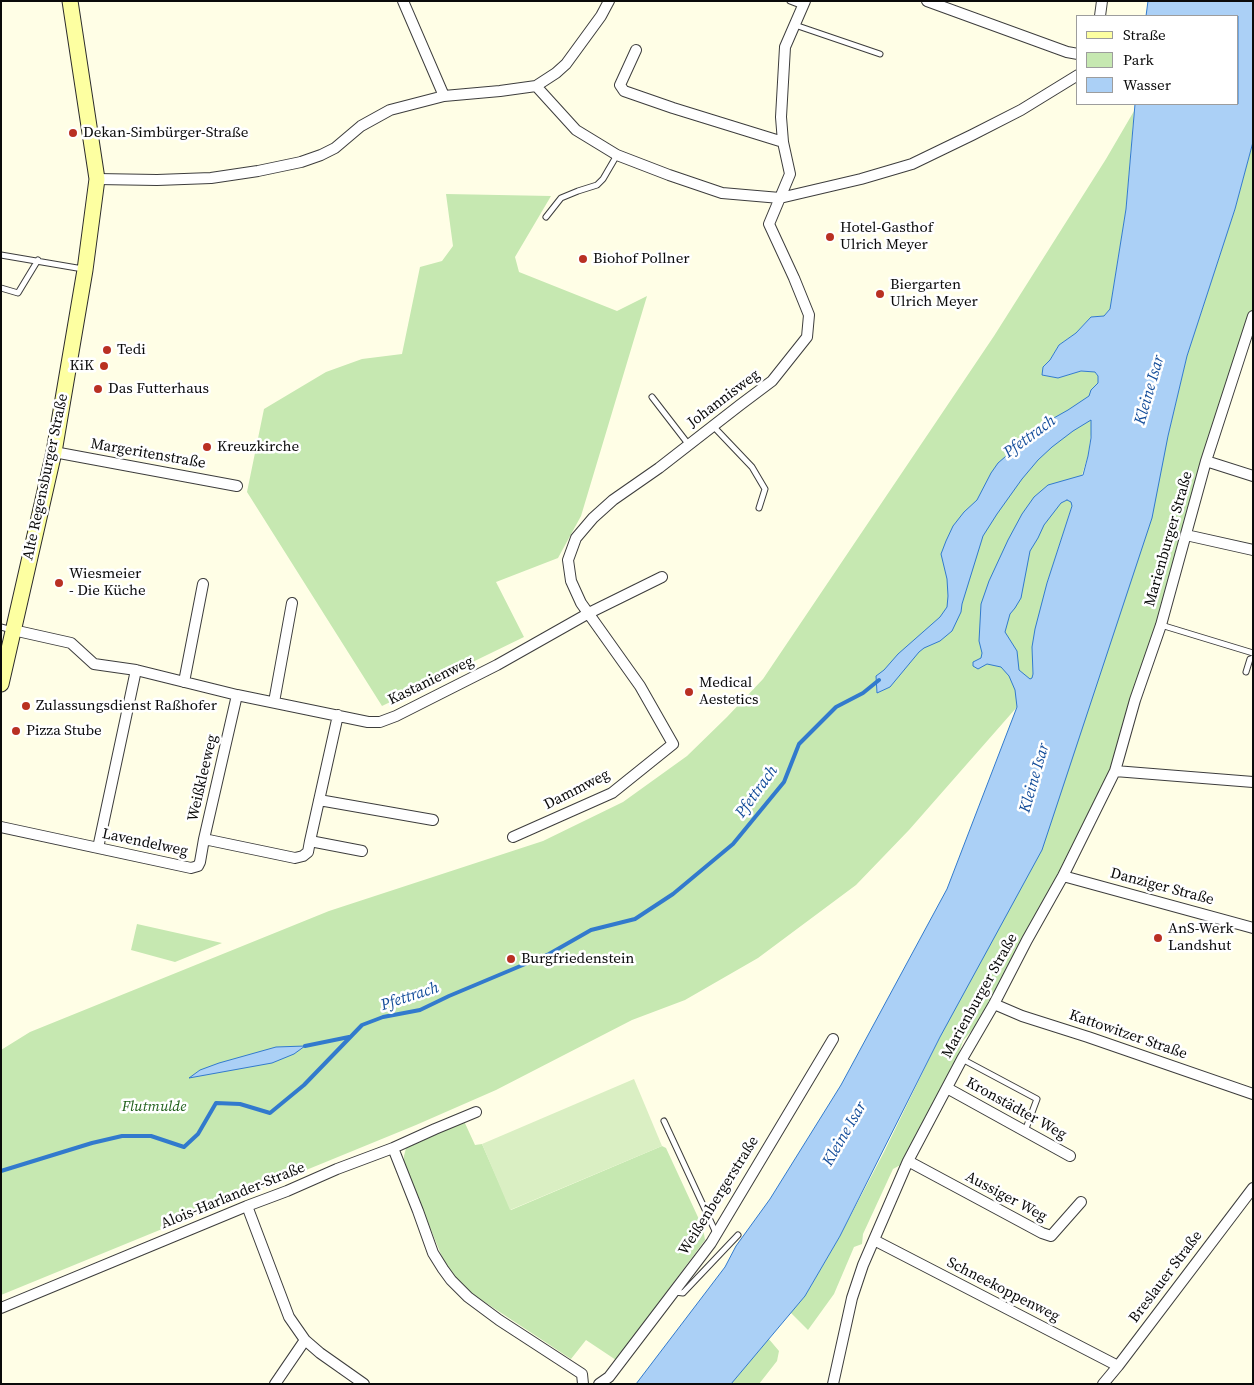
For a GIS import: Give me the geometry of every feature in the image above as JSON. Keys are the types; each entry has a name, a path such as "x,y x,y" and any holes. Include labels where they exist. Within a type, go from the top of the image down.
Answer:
{"street":[{"name":"Alte Regensburger Straße","path":"1,684 7,629 54,452 86,270 97,179 70,1"},
{"path":"403,1 444,96"},
{"path":"97,179 158,180 211,178 258,171 300,162 321,155 335,148 361,126 390,110 444,96 536,86 566,64 601,16 609,1"},
{"path":"927,1 1076,54"},
{"path":"1100,15 1102,1"},
{"name":"Johannisweg","path":"673,744 640,686 581,603 571,581 568,560 576,538 593,518 614,500 772,382 807,337 809,314 769,224 790,174 780,118 785,47 804,4"},
{"path":"636,50 620,85 624,91 783,142"},
{"path":"536,86 576,130 617,155 722,193 780,198 860,179 912,164 1021,110 1076,76"},
{"name":"Marienburger Straße","path":"832,1384 852,1298 863,1265 908,1161 1063,876 1115,770 1135,700 1161,625 1206,461 1253,316"},
{"name":"Margeritenstraße","path":"54,452 237,486"},
{"name":"Marienburger Straße","path":"1206,461 1253,476"},
{"path":"1186,536 1253,550"},
{"path":"589,613 662,577"},
{"path":"184,682 203,584"},
{"path":"274,702 292,603"},
{"name":"Kastanienweg","path":"7,629 71,642 94,664 136,670 237,695 368,722 380,722 396,716 497,665 589,613"},
{"path":"98,848 136,670"},
{"name":"Weißkleeweg","path":"204,838 237,695"},
{"name":"Lavendelweg","path":"1,827 192,868 198,866 200,862 204,838 295,858 303,856 308,852 338,715"},
{"name":"Dammweg","path":"513,837 612,793 673,744"},
{"path":"1115,770 1253,782"},
{"path":"319,800 433,820"},
{"path":"310,841 362,851"},
{"name":"Danziger Straße","path":"1063,876 1253,928"},
{"name":"Kattowitzer Straße","path":"994,1004 1022,1016 1253,1094"},
{"name":"Weißenbergerstraße","path":"599,1384 609,1377 711,1242 833,1039"},
{"name":"Kronstädter Weg","path":"947,1088 1070,1156"},
{"name":"Alois-Harlander-Straße","path":"1,1308 337,1169 393,1148 476,1112"},
{"path":"393,1148 434,1253 451,1280 468,1297 499,1320 582,1374 583,1384"},
{"name":"Aussiger Weg","path":"908,1161 1042,1233 1051,1236 1081,1202"},
{"name":"Breslauer Straße","path":"1103,1384 1253,1188"},
{"path":"247,1206 289,1318 305,1340 364,1384"},
{"name":"Schneekoppenweg","path":"874,1240 1118,1366"},
{"path":"275,1384 305,1340"}],"lane":[{"path":"790,1 804,4"},
{"path":"795,25 880,54"},
{"path":"546,217 561,198 578,190 597,185 603,179 617,155"},
{"path":"1,255 38,260 86,270"},
{"path":"1,288 18,293 38,260"},
{"path":"652,398 689,445"},
{"path":"713,426 752,467 765,489 759,508"},
{"name":"Marienburger Straße","path":"1161,625 1253,653"},
{"path":"1246,672 1250,659 1253,658"},
{"path":"962,1059 1037,1099 1025,1132"},
{"path":"664,1121 716,1233"},
{"path":"672,1292 683,1293 738,1235"}],"green space":[{"name":"Flutmulde","path":"1134,111 1126,209 1110,309 1104,316 1091,317 1076,333 1059,345 1050,360 1043,367 1042,375 1058,378 1081,371 1095,372 1098,376 1098,383 1091,390 1092,427 1088,456 1047,583 1032,647 1032,678 1017,707 909,830 856,885 758,958 685,1000 632,1020 496,1090 416,1125 1,1295 1,1050 30,1032 329,911 543,841 623,802 687,756 763,679 994,336 1106,159"},
{"path":"1253,142 1253,316 1115,771 994,1004 963,1041 947,1088 908,1161 893,1169 863,1234 862,1244 854,1247 834,1294 808,1330 790,1312 805,1296 840,1236 884,1152 940,1037 1168,436 1187,356 1235,209"},
{"path":"446,194 551,196 515,257 519,272 617,311 647,296 581,516 558,558 496,582 524,637 382,706 247,492 264,409 326,372 362,359 402,354 420,267 442,261 453,246"},
{"path":"137,924 222,943 175,962 131,950"},
{"path":"634,1079 662,1146 510,1210 482,1144"},
{"path":"464,1121 475,1145 482,1144 511,1210 662,1146 666,1148 703,1228 705,1240 616,1360 586,1340 571,1359 477,1297 457,1282 448,1270 404,1163 404,1156 409,1145"},
{"path":"768,1338 779,1351 777,1361 759,1384 731,1384"}],"water":[{"name":"Kleine Isar","path":"1148,1 1253,1 1253,142 1235,209 1187,356 1168,436 1152,518 1042,850 940,1037 840,1236 805,1296 731,1384 636,1384 725,1267 736,1246 770,1199 841,1085 947,889 1017,707 1015,690 1009,676 1001,667 987,664 978,669 973,666 973,662 981,658 982,653 979,641 981,604 989,581 1008,540 1034,497 1048,485 1083,475 1091,438 1091,420 1073,431 1038,460 997,514 983,536 961,612 952,631 940,641 919,652 890,687 877,693 876,676 940,617 947,607 947,579 941,554 953,526 977,500 998,463 1035,431 1089,396 1091,390 1098,383 1098,376 1095,372 1081,371 1058,378 1042,375 1043,367 1050,360 1059,345 1076,333 1091,317 1104,316 1110,309 1126,209 1135,105 1239,105 1239,15 1146,15","holes":["1067,500 1071,502 1072,506 1047,583 1035,629 1032,647 1033,674 1030,679 1019,670 1017,651 1005,632 1010,614 1021,598 1030,551 1044,525 1061,503"]},
{"path":"305,1046 294,1054 272,1063 189,1078 200,1070 219,1063 276,1047"}],"waterway":[{"name":"Pfettrach","path":"1,1171 92,1143 122,1136 151,1136 184,1147 198,1134 216,1103 240,1104 270,1113 304,1085 362,1025 383,1017 420,1010 549,954 591,930 635,919 673,894 733,844 784,782 799,744 836,707 863,693 879,680"},
{"name":"Pfettrach","path":"305,1046 349,1037"}],"place":[{"name":"Dekan-Simbürger-Straße","path":"73,133"},
{"name":"Hotel-Gasthof Ulrich Meyer","path":"830,237"},
{"name":"Biohof Pollner","path":"583,259"},
{"name":"Biergarten Ulrich Meyer","path":"880,294"},
{"name":"Tedi","path":"107,350"},
{"name":"KiK","path":"104,366"},
{"name":"Das Futterhaus","path":"98,389"},
{"name":"Kreuzkirche","path":"207,447"},
{"name":"Wiesmeier - Die Küche","path":"59,583"},
{"name":"Medical Aestetics","path":"689,692"},
{"name":"Zulassungsdienst Raßhofer","path":"26,706"},
{"name":"Pizza Stube","path":"16,731"},
{"name":"AnS-Werk Landshut","path":"1158,938"},
{"name":"Burgfriedenstein","path":"511,959"}]}
